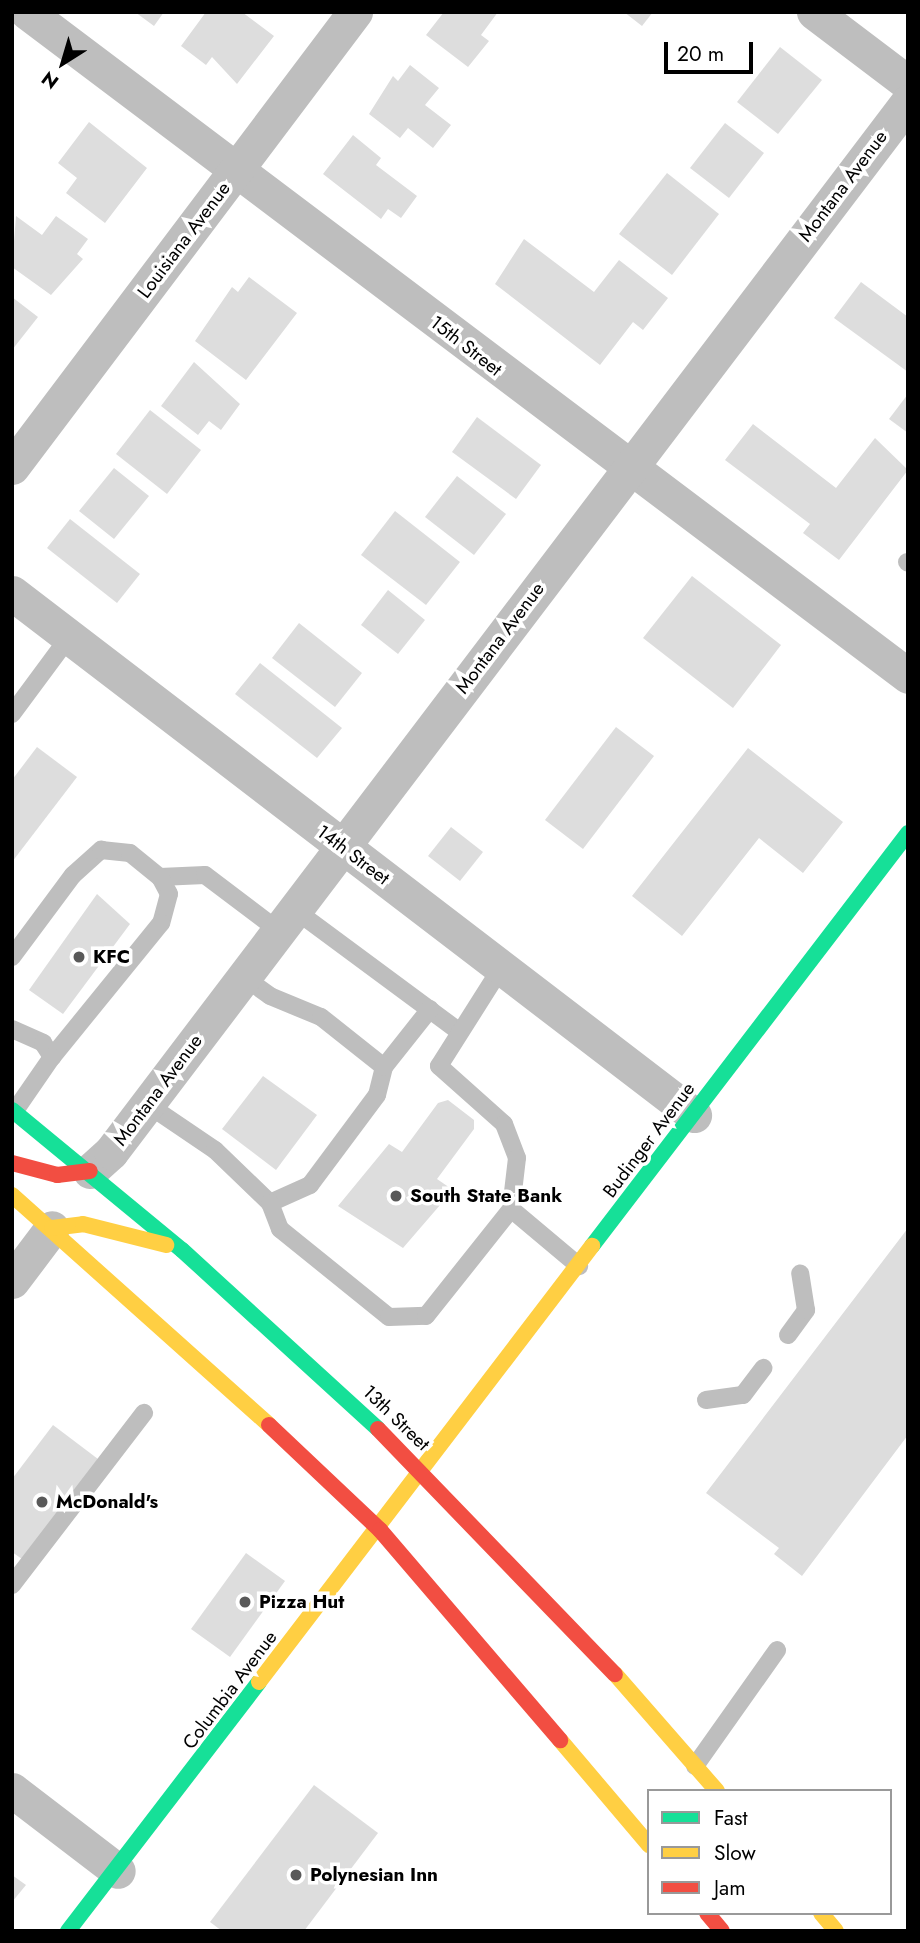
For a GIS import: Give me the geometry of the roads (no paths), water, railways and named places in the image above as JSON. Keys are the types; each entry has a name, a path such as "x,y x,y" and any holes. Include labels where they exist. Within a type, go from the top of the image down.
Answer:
{"main road":[{"name":"Budinger Avenue","path":"422,1472 908,833"},
{"name":"13th Street","path":"13,1111 90,1171 182,1250 422,1472 571,1624 715,1789"},
{"path":"12,1163 57,1175 90,1171"},
{"path":"12,1195 52,1228 380,1531 647,1843"},
{"path":"52,1228 113,1229 182,1250"},
{"name":"Columbia Avenue","path":"68,1931 118,1871 380,1531 422,1472"},
{"path":"709,1915 722,1931"},
{"path":"823,1915 836,1931"}],"street":[{"name":"15th Street","path":"27,12 627,470 908,676"},
{"name":"Louisiana Avenue","path":"12,467 355,12"},
{"path":"814,12 908,83"},
{"name":"Montana Avenue","path":"90,1171 147,1104 908,102"},
{"name":"14th Street","path":"12,593 694,1115"},
{"path":"12,1281 52,1228"},
{"path":"12,1790 118,1871"}],"lane":[{"path":"12,714 69,637"},
{"path":"12,957 73,875 101,850 130,853 160,877 169,894 161,923 52,1057 13,1111"},
{"path":"160,877 205,875 287,920 430,1009 457,1030"},
{"path":"147,1104 215,1150 271,1203 280,1229 389,1317 426,1316 511,1209 517,1158 504,1124 439,1066 457,1030 502,968"},
{"path":"244,977 270,996 321,1017 384,1067"},
{"path":"271,1203 310,1185 377,1095 384,1067 430,1009"},
{"path":"12,1029 43,1043 52,1057"},
{"path":"511,1209 579,1266"},
{"path":"788,1335 806,1310 800,1273"},
{"path":"706,1400 743,1395 763,1368"},
{"path":"13,1586 144,1413"},
{"path":"695,1766 777,1650"}],"place":[{"name":"KFC","path":"79,957"},
{"name":"South State Bank","path":"396,1196"},
{"name":"McDonald's","path":"42,1502"},
{"name":"Pizza Hut","path":"245,1602"},
{"name":"Polynesian Inn","path":"296,1875"}]}
